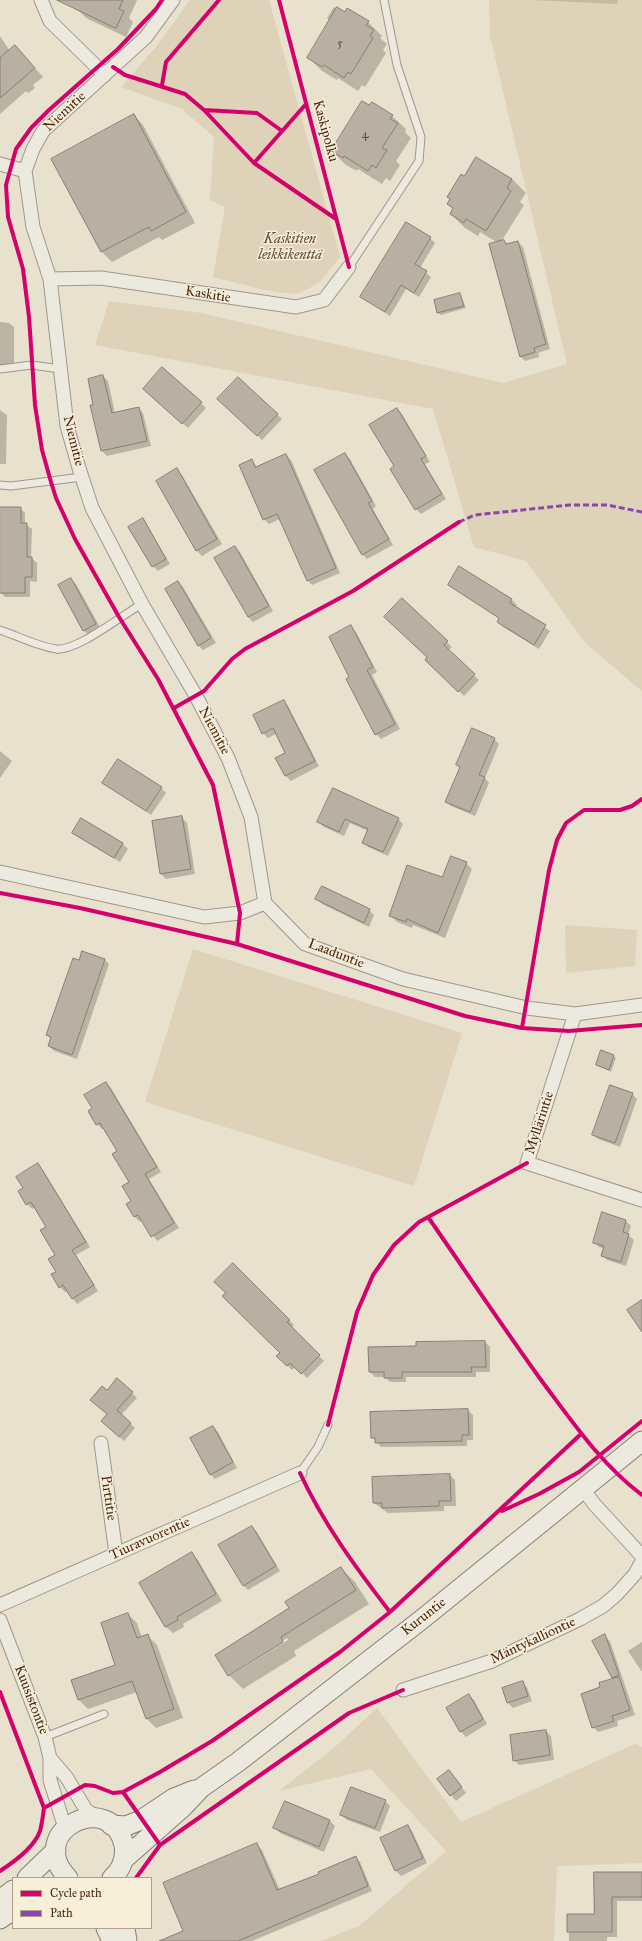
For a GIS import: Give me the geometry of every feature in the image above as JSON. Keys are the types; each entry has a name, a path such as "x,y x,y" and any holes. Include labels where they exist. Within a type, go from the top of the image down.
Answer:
{"main road":[{"name":"Kuruntie","path":"114,1877 120,1869 124,1859 183,1807 201,1788 238,1762 421,1620 582,1488 642,1441"},
{"name":"Kuruntie","path":"65,1828 80,1818 105,1821 126,1826 141,1820 174,1798 201,1788"},
{"path":"105,1821 122,1840 124,1859"},
{"path":"65,1828 60,1834 56,1850 57,1861 67,1877"},
{"path":"28,1877 56,1850"},
{"path":"0,1900 12,1891"},
{"path":"0,1919 12,1911"},
{"path":"106,1929 112,1941"},
{"path":"125,1929 127,1941"}],"street":[{"path":"41,0 50,21 105,75"},
{"name":"Niemitie","path":"173,0 146,37 43,131 33,149 25,171 33,227 50,279 67,426 92,508 142,604 196,696 228,758 251,817 265,903"},
{"path":"0,164 25,171"},
{"name":"Kaskitie","path":"50,279 101,278 296,307 324,300 349,267"},
{"path":"0,872 204,917 240,913 265,903"},
{"name":"Laaduntie","path":"265,903 305,944 402,979 527,1008 575,1014 642,1005"},
{"name":"Myllärintie","path":"575,1014 528,1163 642,1200"},
{"name":"Pirttitie","path":"101,1443 116,1554"},
{"name":"Tiuravuorentie","path":"0,1604 300,1473"},
{"path":"582,1488 595,1505 642,1556"},
{"name":"Mäntykalliontie","path":"403,1690 492,1661 580,1619 603,1606 617,1594 635,1574 642,1561"},
{"name":"Kuusistontie","path":"0,1620 46,1737 50,1758 50,1780 65,1828"},
{"name":"Kuusistontie","path":"50,1758 67,1778 86,1810 105,1821"}],"lane":[{"path":"349,267 419,161 421,137 397,65 384,0"},
{"path":"0,369 32,365 60,369"},
{"path":"0,484 19,485 82,477"},
{"path":"0,630 55,648 67,649 84,641 142,604"},
{"path":"300,1473 318,1447 328,1426"},
{"path":"46,1737 104,1714"}],"green space":[{"name":"Kaskitien leikkikenttä","path":"190,0 269,0 340,257 319,283 297,294 269,291 213,277 225,207 210,200 214,137 182,109 121,87 156,47"},
{"path":"489,0 642,0 642,691 586,644 526,561 474,547 433,409 95,345 109,301 201,313 503,383 567,364 490,36"},
{"path":"565,925 637,930 635,966 566,973"},
{"path":"193,949 462,1033 414,1186 145,1102"},
{"path":"377,1708 461,1822 635,1744 642,1747 642,1863 557,1866 554,1941 321,1941 359,1926 446,1851 371,1769 279,1791 335,1747"}],"shaded area":[{"path":"530,0 618,0 617,4"}],"building":[{"path":"57,0 123,0 119,9 124,11 116,28"},
{"path":"337,7 345,12 347,8 369,21 366,25 374,30 370,36 373,38 351,74 348,72 344,78 324,65 322,67 307,58"},
{"path":"15,45 35,68 0,98 0,58"},
{"path":"362,101 369,105 372,102 393,115 390,119 398,123 382,148 387,150 376,168 372,165 368,171 344,156 343,158 331,151"},
{"path":"134,114 186,212 151,231 149,227 101,252 51,159"},
{"path":"476,157 512,179 507,188 511,191 486,231 466,219 464,223 450,214 453,208 447,204 450,199 447,197 461,174 464,176"},
{"path":"406,222 431,237 415,264 427,271 414,293 401,285 385,312 360,297"},
{"path":"504,240 506,244 518,241 546,344 534,348 535,352 520,357 489,244"},
{"path":"460,293 464,306 437,313 434,300"},
{"path":"162,367 202,402 182,424 143,389"},
{"path":"103,375 112,413 139,407 147,441 101,451 90,405 93,405 88,379"},
{"path":"238,377 278,414 257,436 217,399"},
{"path":"397,408 426,456 421,459 442,494 415,510 390,469 394,466 369,425"},
{"path":"345,453 372,501 368,503 389,539 362,555 314,470"},
{"path":"286,454 336,568 307,581 277,514 263,520 239,465 252,459 255,467"},
{"path":"177,468 217,539 196,551 156,481"},
{"path":"0,507 21,507 21,523 27,523 27,557 32,557 32,577 25,577 25,593 0,593"},
{"path":"143,518 166,559 152,567 128,527"},
{"path":"235,546 269,606 248,617 214,558"},
{"path":"459,566 512,599 510,603 546,625 534,645 497,622 499,618 448,585"},
{"path":"71,578 96,624 83,631 58,585"},
{"path":"178,581 211,638 198,646 165,589"},
{"path":"402,598 448,641 444,645 475,674 458,692 425,660 427,657 384,617"},
{"path":"351,625 373,667 367,670 395,724 375,735 346,679 349,677 329,637"},
{"path":"284,700 315,761 285,776 275,758 285,753 273,728 262,734 253,715"},
{"path":"472,728 495,738 479,775 485,777 470,812 445,802 460,767 456,765"},
{"path":"118,759 162,787 146,811 102,783"},
{"path":"333,788 399,818 383,852 362,843 368,829 345,819 339,832 317,822"},
{"path":"182,816 191,869 160,874 152,821"},
{"path":"81,818 123,843 114,858 72,833"},
{"path":"451,856 467,862 438,933 407,919 406,922 389,916 407,865 442,877"},
{"path":"322,886 370,909 364,923 315,899"},
{"path":"82,951 105,959 72,1055 48,1046 51,1037 46,1035 73,958 79,960"},
{"path":"601,1050 614,1055 609,1070 596,1065"},
{"path":"106,1082 157,1167 145,1174 174,1223 151,1237 138,1215 134,1217 126,1204 131,1201 122,1186 129,1182 112,1154 117,1151 100,1123 96,1125 88,1111 92,1108 84,1095"},
{"path":"610,1085 633,1093 615,1143 592,1135"},
{"path":"38,1163 86,1242 72,1250 94,1285 72,1299 63,1285 59,1288 51,1274 56,1272 48,1259 55,1255 40,1230 46,1227 31,1202 26,1205 18,1191 23,1188 16,1177"},
{"path":"602,1212 626,1220 623,1232 629,1234 621,1262 601,1256 604,1246 593,1243"},
{"path":"233,1263 290,1320 287,1322 320,1355 301,1374 290,1363 287,1366 276,1356 280,1353 222,1296 226,1293 214,1282"},
{"path":"642,1300 642,1332 627,1310"},
{"path":"485,1341 486,1367 471,1367 472,1372 402,1372 402,1378 384,1378 384,1372 369,1372 368,1347 416,1346 416,1342"},
{"path":"117,1378 133,1392 117,1410 131,1423 119,1437 101,1421 107,1414 90,1400 102,1386 107,1390"},
{"path":"468,1409 469,1435 462,1435 462,1441 375,1443 375,1438 371,1438 370,1412"},
{"path":"213,1426 233,1462 210,1475 190,1438"},
{"path":"450,1474 451,1501 439,1501 439,1506 382,1508 382,1503 373,1503 372,1477"},
{"path":"252,1526 276,1566 243,1586 218,1545"},
{"path":"192,1552 216,1594 177,1617 178,1620 165,1627 139,1583"},
{"path":"341,1567 356,1590 281,1637 283,1642 228,1676 215,1655 289,1608 285,1602"},
{"path":"128,1613 137,1638 148,1634 174,1709 146,1719 132,1681 78,1700 71,1680 115,1665 101,1623"},
{"path":"605,1634 619,1675 612,1678 592,1641"},
{"path":"619,1677 630,1710 612,1716 614,1721 592,1728 581,1694 600,1687 599,1683"},
{"path":"523,1681 528,1696 507,1703 502,1688"},
{"path":"469,1694 483,1719 460,1732 446,1708"},
{"path":"546,1730 550,1755 513,1761 510,1735"},
{"path":"449,1770 462,1787 450,1796 437,1779"},
{"path":"351,1787 386,1800 375,1828 340,1815"},
{"path":"285,1801 330,1820 319,1847 273,1828"},
{"path":"408,1825 423,1858 395,1871 380,1838"},
{"path":"257,1843 277,1890 319,1874 318,1872 356,1856 368,1886 238,1941 159,1941 183,1931 163,1883"},
{"path":"594,1872 642,1872 642,1897 612,1897 612,1932 567,1932 567,1914 594,1914"}],"marked path":[{"path":"459,522 475,515 569,505 607,505 642,512"}],"cycle path":[{"path":"162,0 156,9 118,49 49,110 31,128 16,149 6,185 8,217 23,269 29,317 35,405 42,450 56,498 75,539 119,617 158,679 213,785 240,913 237,944"},
{"path":"162,85 166,62 219,0"},
{"name":"Kaskipolku","path":"279,0 349,267"},
{"path":"113,67 125,75 185,94 204,110 254,163 336,219"},
{"name":"Kaskipolku","path":"254,163 306,104"},
{"path":"204,110 257,113 282,131"},
{"path":"174,708 204,691 232,659 245,649 353,591 459,522"},
{"path":"522,1028 549,870 557,840 566,823 584,810 620,810 632,806 642,799"},
{"path":"0,893 80,908 237,944 465,1016 522,1028 569,1031 642,1025"},
{"path":"328,1425 357,1312 373,1275 394,1245 419,1222 527,1163"},
{"path":"428,1217 529,1363 578,1429 614,1471 642,1495"},
{"path":"502,1511 539,1494 579,1472 642,1421"},
{"path":"0,1871 17,1859 33,1843 40,1831 44,1808 85,1785 95,1786 113,1793 123,1792 212,1741 340,1652 390,1612 581,1434"},
{"path":"300,1473 319,1510 341,1545 390,1612"},
{"path":"137,1877 160,1845 349,1713 403,1690"},
{"path":"0,1692 44,1808"},
{"path":"123,1792 160,1845"}]}
